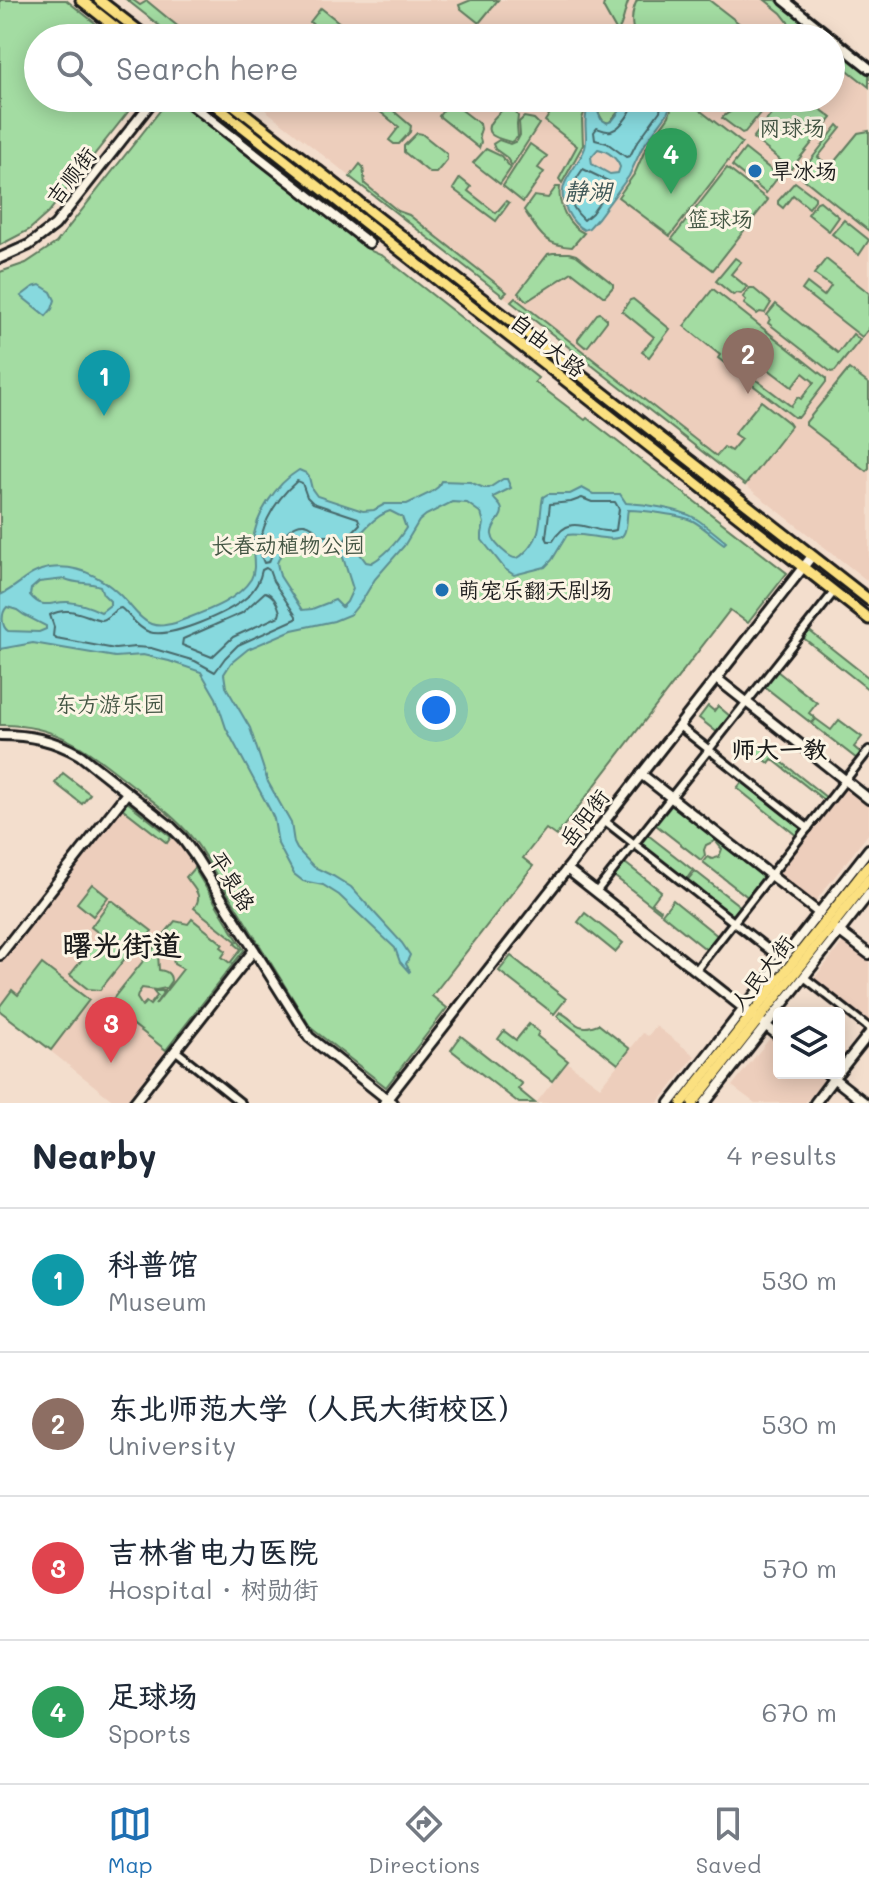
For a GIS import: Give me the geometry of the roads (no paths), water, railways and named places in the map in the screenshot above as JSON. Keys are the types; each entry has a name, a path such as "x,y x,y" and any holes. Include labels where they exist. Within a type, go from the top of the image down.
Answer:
{"main road":[{"path":"81,0 111,24"},
{"path":"99,0 130,24"},
{"name":"自由大路","path":"224,112 869,619"},
{"name":"自由大路","path":"243,112 869,600"},
{"name":"人民大街","path":"693,1103 869,865"},
{"name":"人民大街","path":"682,1103 836,929 869,879"}],"street":[{"path":"784,0 814,24"},
{"path":"845,49 869,68"},
{"name":"吉顺街","path":"0,258 29,245 55,225 144,112"},
{"path":"201,112 369,243"},
{"name":"岳阳街","path":"388,1102 812,556"},
{"path":"596,892 834,592"},
{"path":"716,678 869,799"},
{"path":"679,726 808,828"},
{"name":"平泉路","path":"0,735 33,736 57,743 80,755 182,838 309,1037 388,1102"},
{"path":"696,970 869,750"},
{"path":"641,774 819,913"},
{"path":"0,955 127,793"},
{"path":"605,821 782,960"},
{"path":"705,1103 755,1017 782,960 869,849"},
{"path":"567,869 773,1031"},
{"path":"670,1103 755,1017 804,977 836,929 869,894"},
{"path":"836,929 869,954"},
{"path":"134,1103 254,950"},
{"path":"804,977 869,1031 845,1060"},
{"path":"175,1050 241,1103"},
{"path":"815,1103 831,1079"},
{"path":"839,1079 865,1103"}],"water":[{"name":"静湖","path":"598,112 607,123 619,112 668,112 642,148 629,176 598,218 584,230 569,214 563,193 567,178 585,148 586,114","holes":["598,149 612,155 620,167 618,173 610,174 592,164 591,157"]},
{"path":"40,285 51,292 55,300 46,316 21,296"},
{"path":"299,470 306,473 317,496 363,511 385,504 407,504 430,493 441,481 470,482 489,488 507,479 511,488 493,497 502,512 492,532 497,545 515,558 521,556 534,541 543,497 548,494 570,494 582,488 593,494 620,494 626,503 688,515 726,542 724,544 688,519 628,510 626,530 619,538 567,535 545,567 514,575 505,569 482,540 484,523 481,513 467,503 452,502 419,521 404,546 375,579 351,614 292,630 248,649 231,663 224,674 226,687 250,728 268,782 291,823 297,849 314,867 351,887 402,943 410,955 406,964 409,972 400,962 395,948 339,895 323,885 303,881 294,874 278,844 270,810 226,728 216,698 201,672 143,655 115,657 33,643 0,649 0,595 35,572 49,568 72,568 93,575 119,594 144,620 154,625 175,623 227,601 251,579 253,542 258,521 268,501","holes":["390,511 402,517 406,528 386,552 371,563 366,562 355,547 359,536","308,533 312,545 331,544 340,548 353,589 342,607 335,600 302,610 280,576 277,563 294,536","65,579 100,586 110,605 101,612 72,603 39,603 30,595 31,589 39,582","7,607 17,610 46,626 46,629 39,632 8,631 3,623"]}],"place":[{"name":"旱冰场","path":"755,171"},
{"name":"足球场","path":"671,194"},
{"name":"东北师范大学（人民大街校区）","path":"748,394"},
{"name":"科普馆","path":"104,416"},
{"name":"萌宠乐翻天剧场","path":"442,590"},
{"name":"吉林省电力医院","path":"111,1063"}],"district":[{"name":"师大一教","path":"779,750"},
{"name":"曙光街道","path":"122,946"}],"park label":[{"name":"网球场","path":"792,128"},
{"name":"篮球场","path":"720,219"},
{"name":"长春动植物公园","path":"288,545"},
{"name":"东方游乐园","path":"110,704"}]}
